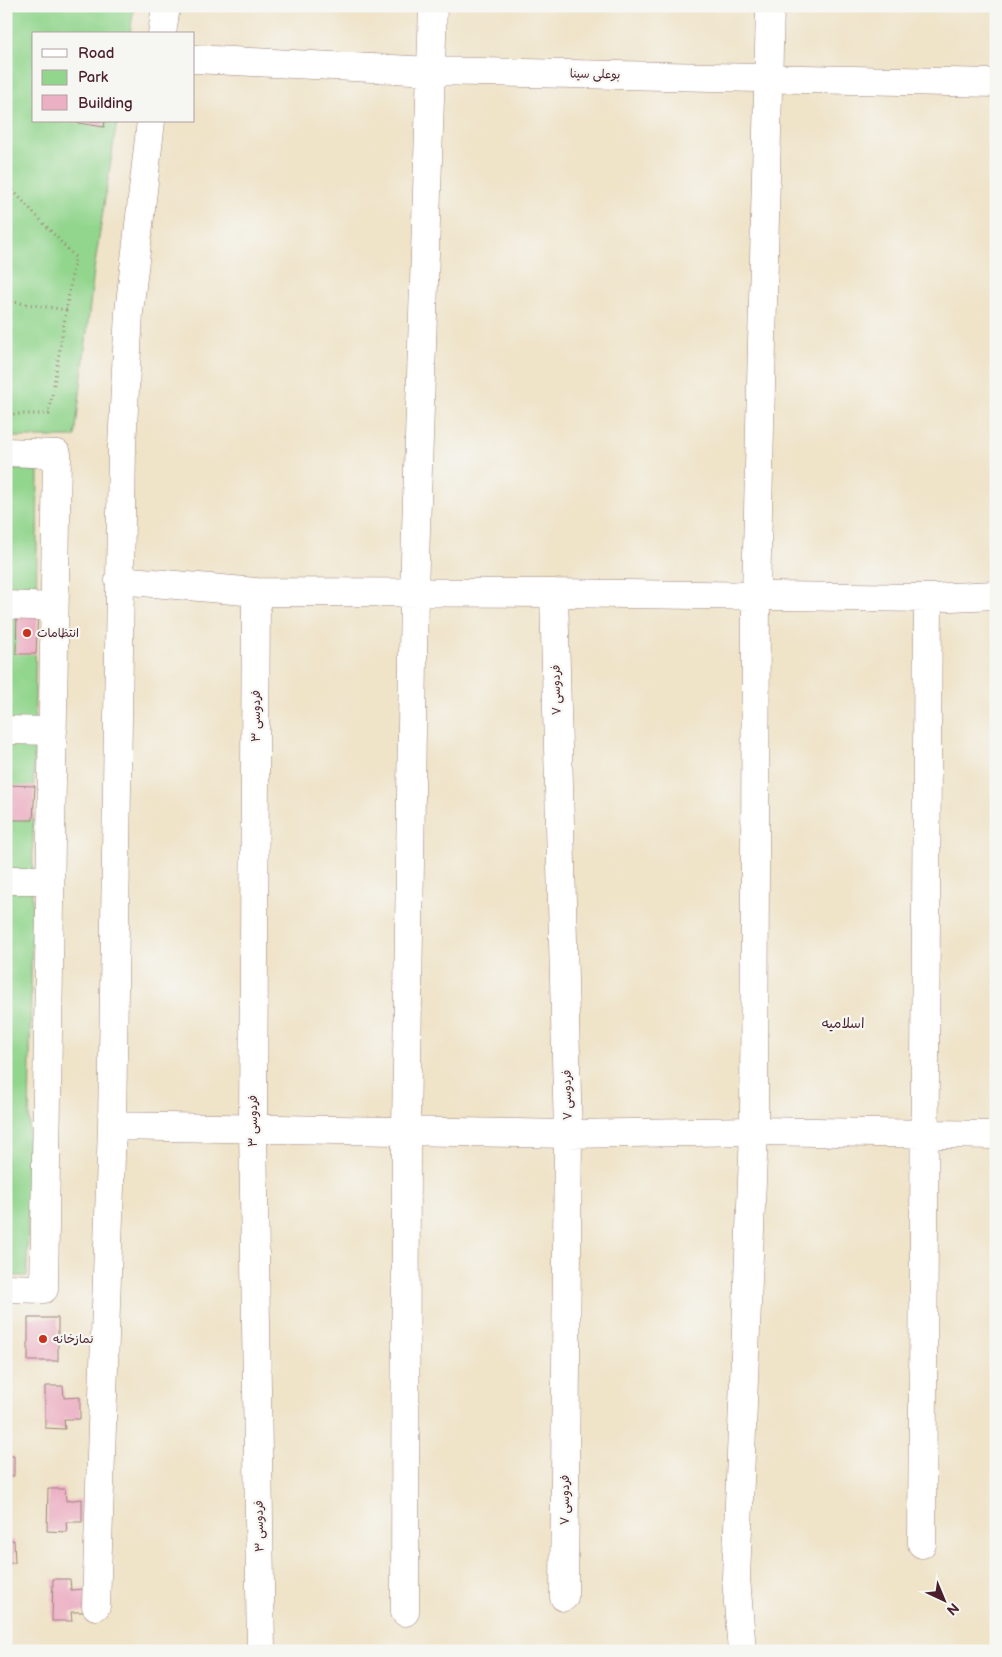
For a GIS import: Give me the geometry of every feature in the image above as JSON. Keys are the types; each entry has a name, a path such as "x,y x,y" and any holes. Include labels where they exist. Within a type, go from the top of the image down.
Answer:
{"street":[{"path":"162,32 166,6"},
{"path":"405,1612 406,1131 414,592 433,6"},
{"path":"742,1651 736,1578 754,1131 756,595 770,6"},
{"name":"بوعلی سینا","path":"195,59 432,71 996,83"},
{"path":"96,1606 112,1126 122,446 129,312 151,122"},
{"path":"6,452 56,454 44,1289 6,1288"},
{"path":"119,580 256,592 554,593 928,598 996,596"},
{"name":"فردوسی ۳","path":"256,592 253,1128 261,1651"},
{"name":"فردوسی ۷","path":"554,593 568,1134 564,1596"},
{"path":"922,1544 928,598"},
{"path":"6,605 54,607"},
{"path":"6,730 52,730"},
{"path":"6,880 50,880"},
{"path":"112,1126 568,1134 754,1131 996,1136"}],"path":[{"path":"6,183 75,257 49,414 6,414"},
{"path":"6,301 67,310"}],"green space":[{"path":"6,6 134,6 130,32 32,32 32,122 117,122 94,270 75,437 6,437"},
{"path":"6,469 38,470 27,1276 6,1276"}],"building":[{"path":"72,122 105,122 104,127"},
{"name":"انتظامات","path":"17,611 38,611 36,654 16,654"},
{"path":"6,785 35,786 33,820 6,820"},
{"name":"نمازخانه","path":"28,1318 58,1318 58,1361 28,1361"},
{"path":"45,1386 63,1386 64,1398 80,1397 80,1419 64,1419 65,1429 45,1428"},
{"path":"6,1456 14,1456 14,1476 6,1477"},
{"path":"48,1489 65,1489 66,1501 82,1499 82,1522 66,1522 67,1532 47,1531"},
{"path":"14,1540 15,1563 6,1563 6,1541"},
{"path":"53,1579 70,1579 71,1590 86,1589 87,1612 71,1612 72,1621 52,1621"}],"place":[{"name":"انتظامات","path":"27,633"},
{"name":"نمازخانه","path":"43,1339"}],"district":[{"name":"اسلامیه","path":"843,1023"}]}
